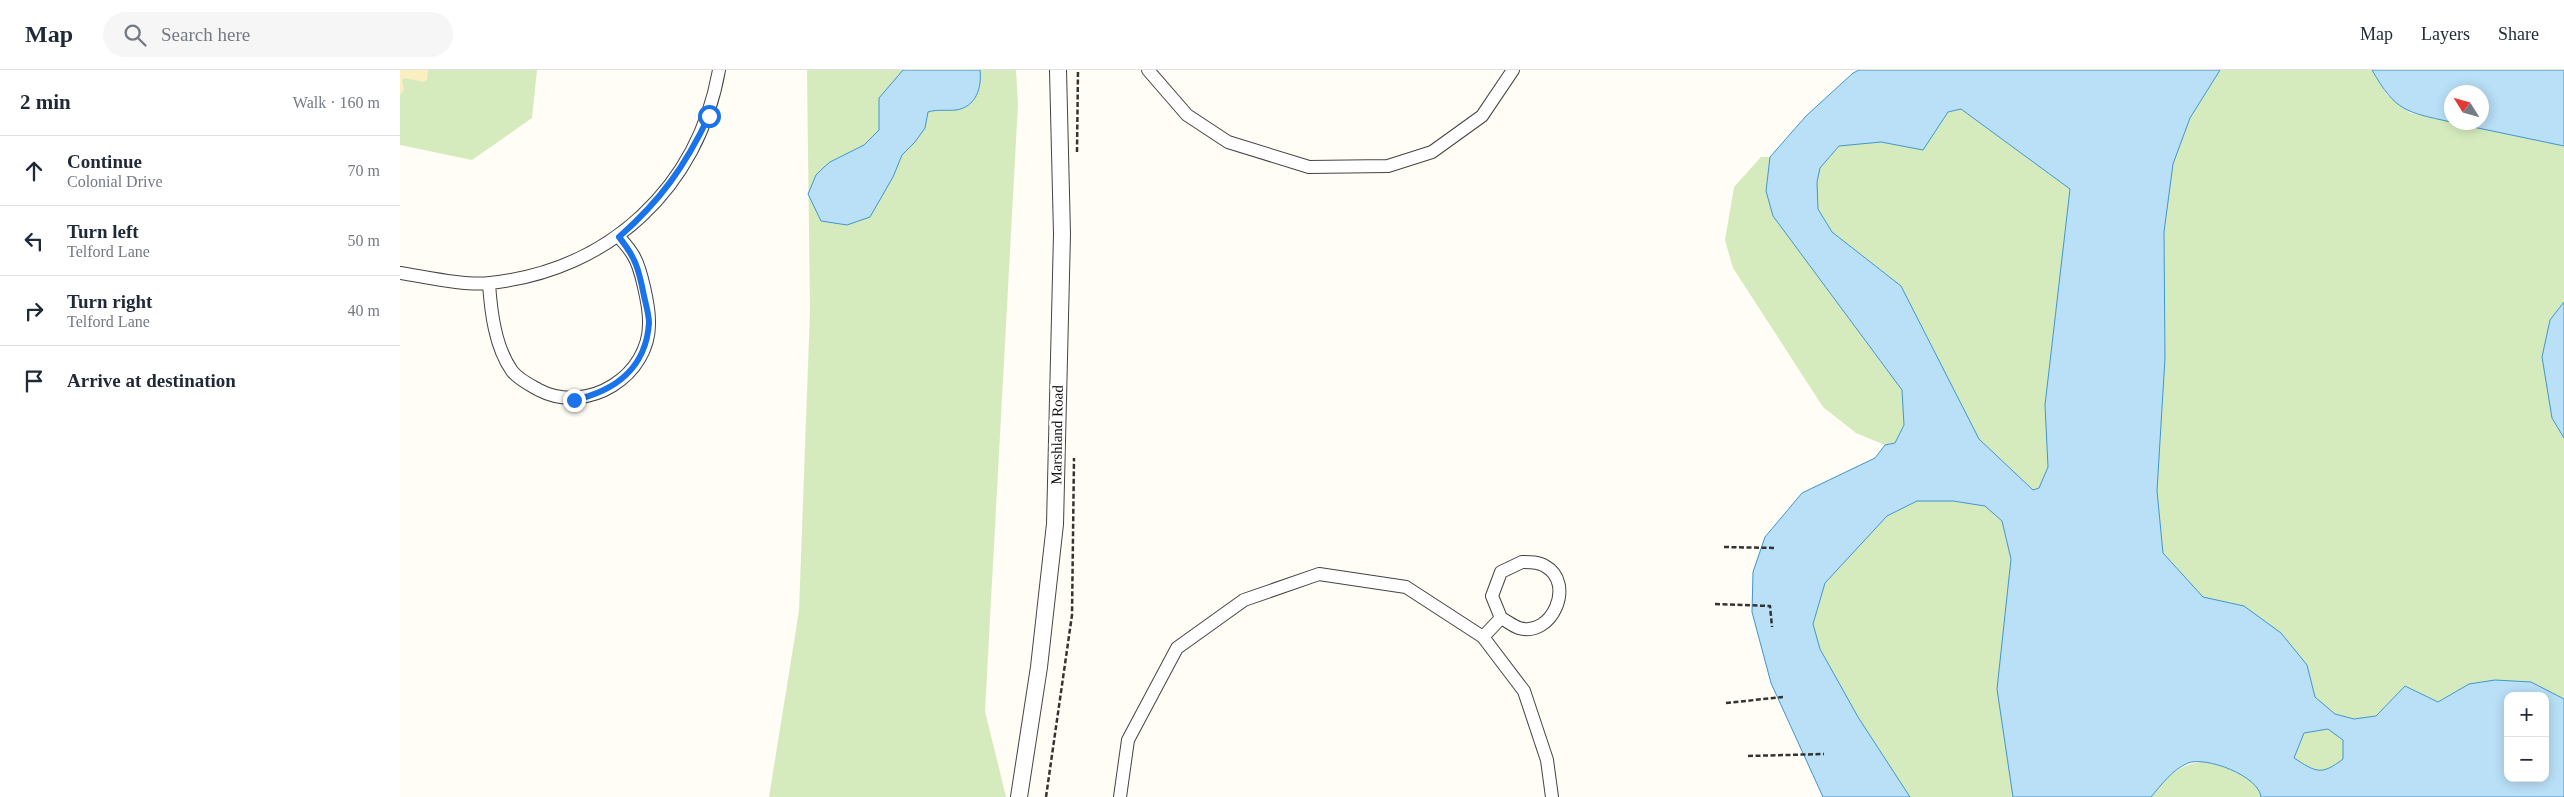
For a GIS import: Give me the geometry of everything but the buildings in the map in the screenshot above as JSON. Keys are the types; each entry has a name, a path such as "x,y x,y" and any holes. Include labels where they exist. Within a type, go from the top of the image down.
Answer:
{"street":[{"path":"400,273 488,284 559,267 619,237 650,209 694,148 709,116 719,70"},
{"name":"Marshland Road","path":"1019,797 1039,667 1055,524 1062,234 1058,70"},
{"path":"1148,70 1187,115 1228,142 1309,168 1388,166 1432,152 1482,116 1513,70"},
{"path":"488,284 491,310 497,335 512,370 525,383 549,395 574,400 596,395 622,380 636,363 646,342 649,321 634,256 619,237"},
{"path":"1522,562 1539,563 1549,568 1558,580 1560,593 1555,612 1540,626 1520,628 1501,618 1492,596 1501,572 1522,562"},
{"path":"1120,797 1128,740 1177,648 1244,600 1319,574 1406,587 1483,637 1524,691 1548,760 1552,797"},
{"path":"1483,637 1501,618"}],"path":[{"path":"1724,547 1776,548"},
{"path":"1715,604 1770,606 1772,627"},
{"path":"1726,702 1783,697"},
{"path":"1748,756 1824,754"}],"green space":[{"path":"400,70 537,70 532,118 472,160 400,145"},
{"path":"807,70 1016,70 1018,104 985,711 1006,797 769,797 799,611 810,311"},
{"path":"2220,70 2372,70 2387,95 2410,113 2444,120 2444,130 2489,130 2564,146 2564,302 2550,320 2552,418 2564,438 2564,699 2531,682 2469,684 2438,702 2405,686 2376,716 2354,719 2335,714 2315,697 2307,665 2244,606 2203,597 2163,553 2157,491 2165,358 2164,232 2173,164 2190,118"},
{"path":"1961,109 2070,189 2045,405 2048,467 2039,488 2033,490 1979,439 1901,286 1832,232 1818,209 1817,182 1820,168 1839,146 1881,142 1922,150 1948,112"},
{"path":"1761,157 1770,157 1766,191 1773,216 1902,390 1904,425 1895,443 1885,445 1856,433 1823,407 1733,268 1725,240 1734,187"},
{"path":"1917,501 1953,501 1985,506 2002,520 2011,559 1997,689 2013,797 1910,797 1858,717 1820,649 1813,624 1825,583 1887,515"},
{"path":"2328,729 2343,740 2343,759 2329,768 2318,770 2308,767 2294,758 2304,733"},
{"path":"2208,761 2247,778 2259,790 2261,797 2151,797 2175,772 2189,765"}],"sand":[{"path":"400,70 428,70 427,80 423,82 405,78 402,80 404,90 400,95"}],"water":[{"path":"903,70 980,70 979,90 973,101 963,108 928,112 925,128 902,155 893,177 870,217 847,225 821,221 808,194 816,175 830,162 864,145 879,130 879,98"},
{"path":"1859,70 2220,70 2190,118 2173,164 2164,232 2165,358 2157,491 2163,553 2203,597 2244,606 2281,633 2307,665 2315,697 2335,714 2354,719 2376,716 2405,686 2438,702 2469,684 2495,680 2531,682 2564,699 2564,797 2261,797 2258,789 2242,775 2218,765 2196,762 2188,763 2177,769 2151,797 2013,797 1997,689 2011,559 2002,521 1985,506 1953,501 1917,501 1887,516 1825,583 1813,624 1820,649 1858,717 1910,797 1823,797 1771,683 1752,612 1753,572 1765,537 1802,493 1875,458 1885,445 1895,443 1904,425 1902,390 1773,216 1766,191 1770,157 1806,116 1853,73","holes":["1961,109 2070,189 2045,405 2048,467 2039,488 2033,490 1979,439 1901,286 1832,232 1818,209 1817,182 1820,168 1839,146 1881,142 1923,150 1948,112","2328,729 2343,740 2343,759 2329,768 2318,770 2294,758 2304,733"]},
{"path":"2372,70 2564,70 2564,146 2487,130 2489,130 2489,85 2444,85 2444,120 2423,116 2404,108 2380,84"},
{"path":"2564,302 2564,438 2552,418 2542,357 2550,320"}],"route":[{"path":"574,400 596,395 622,380 636,363 646,342 649,321 643,288 634,256 619,237 650,209 673,179 694,148 709,116"}]}
